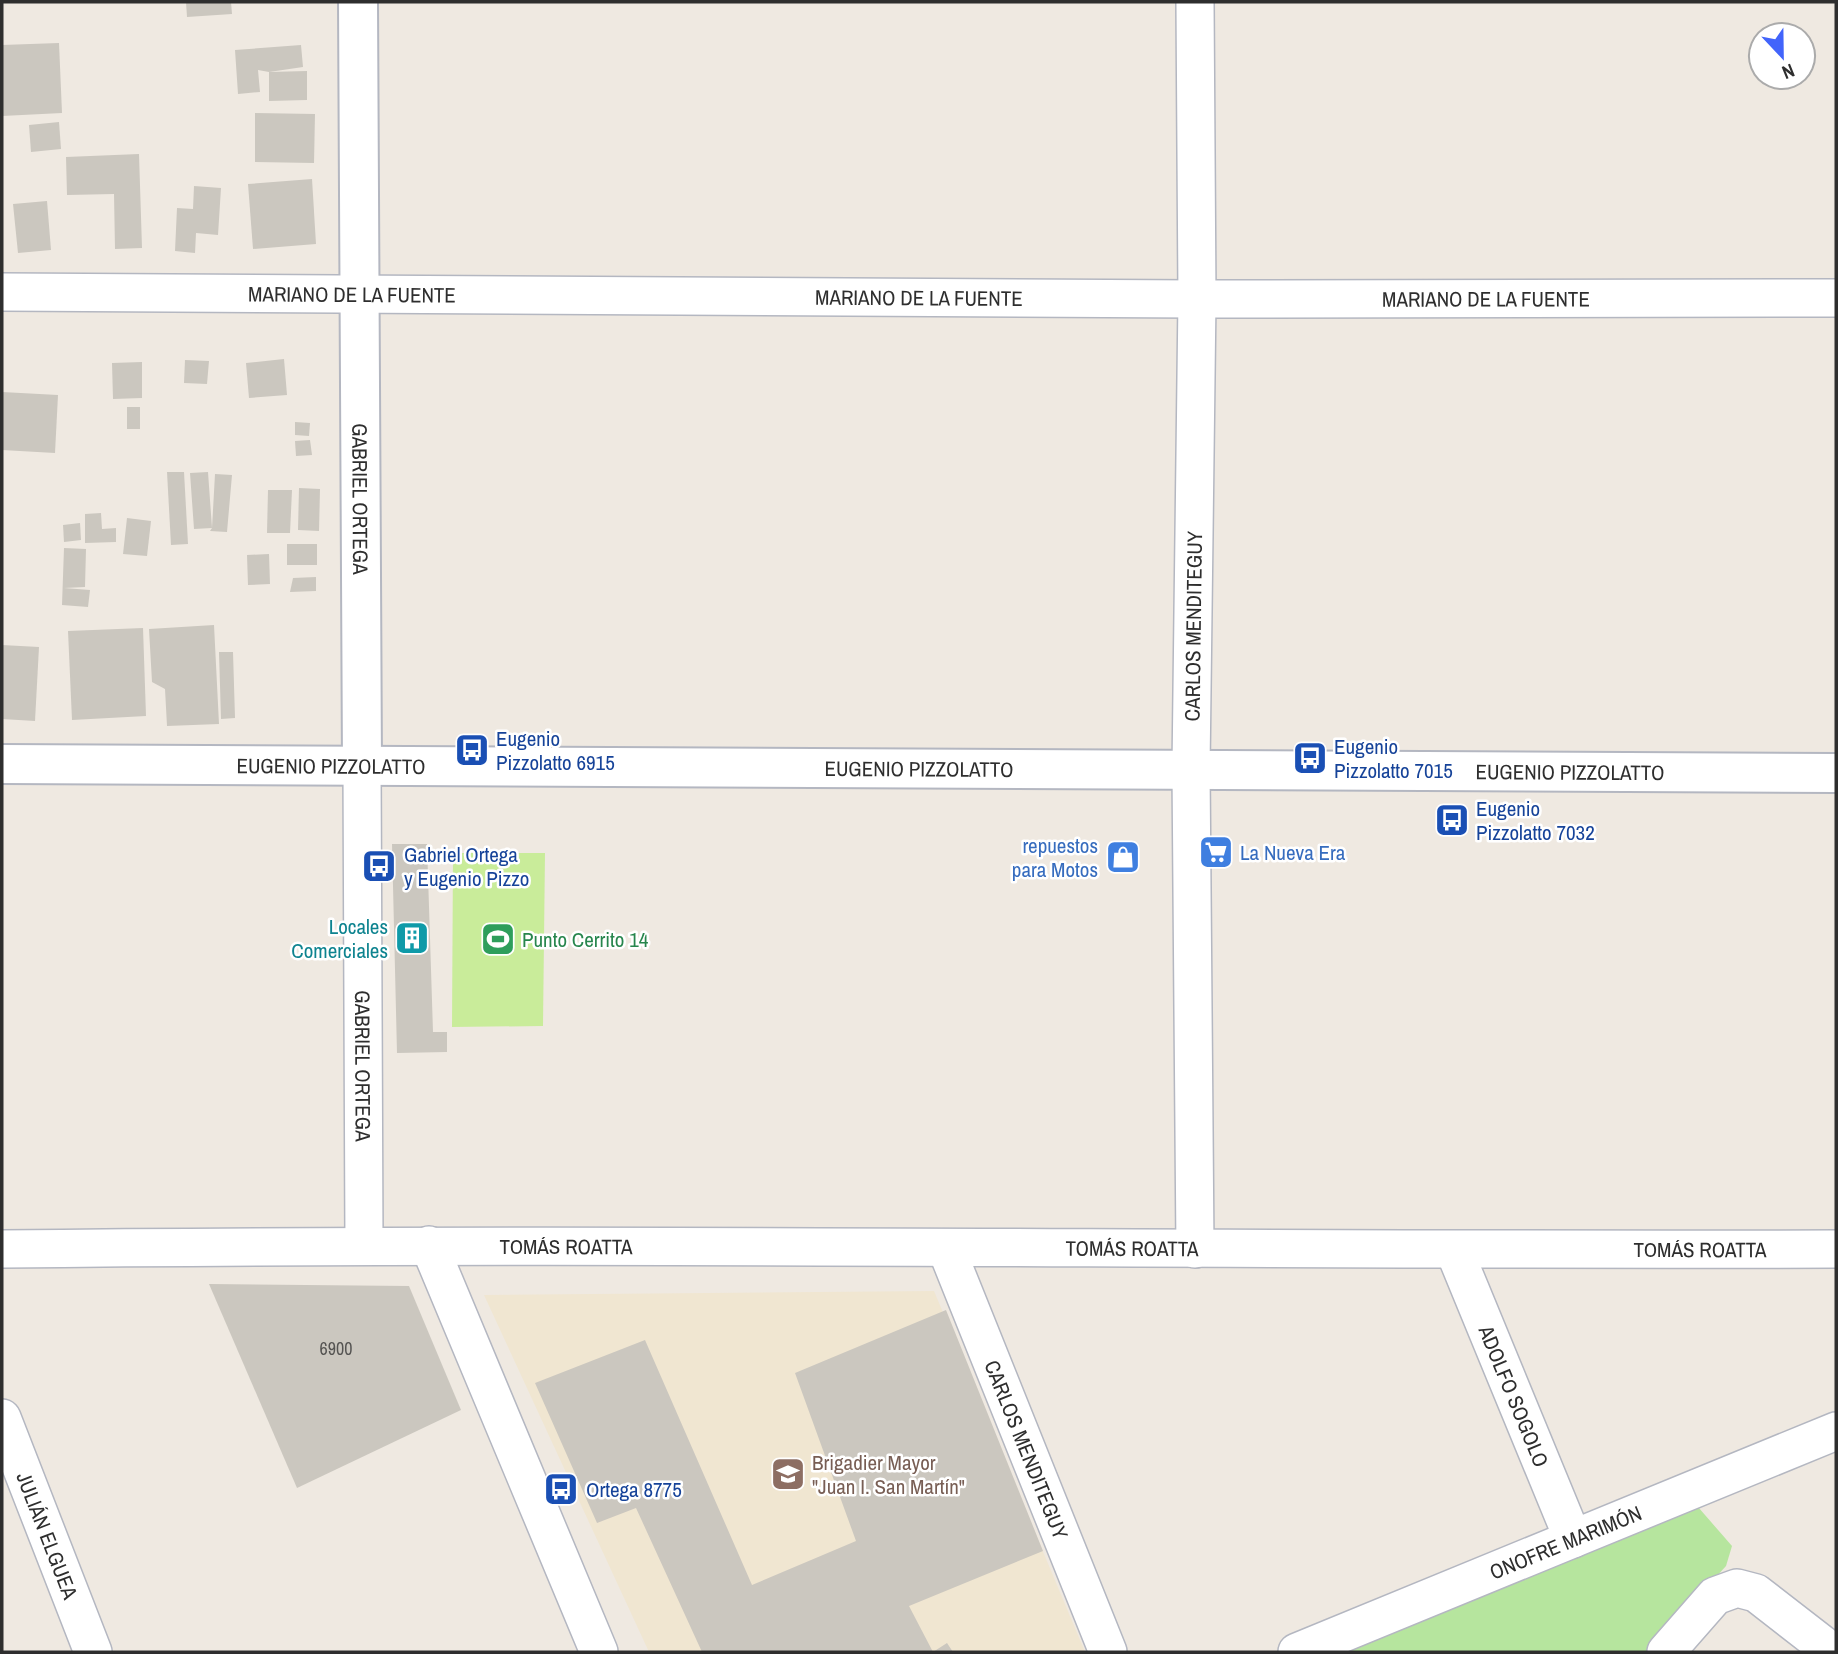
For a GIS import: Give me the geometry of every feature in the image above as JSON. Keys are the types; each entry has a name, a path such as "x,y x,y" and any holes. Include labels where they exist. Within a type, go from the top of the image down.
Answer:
{"main road":[{"name":"GABRIEL ORTEGA","path":"358,2 362,765"},
{"name":"EUGENIO PIZZOLATTO","path":"2,764 1836,773"}],"street":[{"name":"CARLOS MENDITEGUY","path":"1195,2 1197,299 1191,769 1195,1249"},
{"name":"MARIANO DE LA FUENTE","path":"2,292 1197,299 1836,298"},
{"name":"GABRIEL ORTEGA","path":"362,765 364,1245"},
{"path":"2,1249 429,1245 599,1652"},
{"name":"TOMÁS ROATTA","path":"429,1245 1454,1251 1836,1249"},
{"name":"CARLOS MENDITEGUY","path":"946,1248 1108,1652"},
{"name":"ADOLFO SOGOLO","path":"1454,1251 1573,1539"},
{"name":"JULIÁN ELGUEA","path":"2,1418 93,1652"},
{"name":"ONOFRE MARIMÓN","path":"1297,1652 1836,1431"},
{"path":"1666,1652 1715,1596 1737,1588 1756,1593 1832,1652"}],"shaded area":[{"name":"Brigadier Mayor \"Juan I. San Martín\"","path":"934,1291 1085,1652 649,1652 484,1295"}],"green space":[{"name":"Punto Cerrito 14","path":"453,853 545,853 543,1026 452,1027"},
{"path":"1685,1492 1732,1546 1726,1566 1647,1652 1297,1652"}],"building":[{"path":"186,2 231,2 232,14 187,17"},
{"path":"59,43 62,113 2,116 2,45"},
{"path":"301,45 303,67 269,72 258,70 260,92 238,94 235,50"},
{"path":"307,71 307,100 269,101 269,72"},
{"path":"255,113 315,114 314,163 255,162"},
{"path":"59,122 61,149 31,152 29,125"},
{"path":"139,154 142,248 115,249 114,194 67,195 66,157"},
{"path":"312,179 316,244 253,249 248,184"},
{"path":"194,186 221,188 218,235 196,233 195,253 175,251 177,208 193,209"},
{"path":"47,201 51,250 18,253 13,204"},
{"path":"284,359 287,395 249,398 246,363"},
{"path":"185,360 209,361 207,384 184,383"},
{"path":"142,362 142,398 113,399 112,363"},
{"path":"2,392 58,395 55,453 2,450"},
{"path":"127,407 140,407 140,429 127,429"},
{"path":"295,422 310,423 309,436 295,435"},
{"path":"310,440 312,455 296,456 295,441"},
{"path":"167,472 184,472 188,544 171,545"},
{"path":"208,472 212,528 194,529 190,473"},
{"path":"215,474 232,475 227,532 210,531"},
{"path":"299,488 320,489 319,531 298,530"},
{"path":"268,490 292,490 290,533 267,533"},
{"path":"101,513 102,529 116,528 116,542 85,543 85,514"},
{"path":"127,518 151,521 147,556 123,554"},
{"path":"80,523 81,540 64,542 63,525"},
{"path":"287,544 317,544 317,565 287,565"},
{"path":"64,548 86,549 85,587 64,588 90,590 88,607 62,605"},
{"path":"269,554 270,584 248,585 247,555"},
{"path":"316,577 316,591 290,592 293,578"},
{"path":"214,625 219,724 167,726 165,689 152,682 149,629"},
{"path":"143,628 146,716 72,720 68,631"},
{"path":"2,645 39,647 35,721 2,719"},
{"path":"219,652 233,652 235,718 221,719"},
{"name":"Locales Comerciales","path":"392,844 427,844 433,1032 447,1032 447,1052 397,1053"},
{"path":"209,1284 409,1286 461,1410 297,1488"},
{"path":"946,1310 1043,1551 909,1606 933,1652 702,1652 636,1508 597,1523 535,1383 645,1340 752,1585 856,1541 795,1373"},
{"path":"947,1643 953,1652 933,1652"}],"place":[{"name":"Eugenio Pizzolatto 6915","path":"472,750"},
{"name":"Eugenio Pizzolatto 7015","path":"1310,758"},
{"name":"Eugenio Pizzolatto 7032","path":"1452,820"},
{"name":"La Nueva Era","path":"1216,852"},
{"name":"repuestos para Motos","path":"1123,857"},
{"name":"Gabriel Ortega y Eugenio Pizzo","path":"379,866"},
{"name":"Locales Comerciales","path":"412,938"},
{"name":"Punto Cerrito 14","path":"498,939"},
{"name":"Brigadier Mayor \"Juan I. San Martín\"","path":"788,1474"},
{"name":"Ortega 8775","path":"561,1489"}]}
